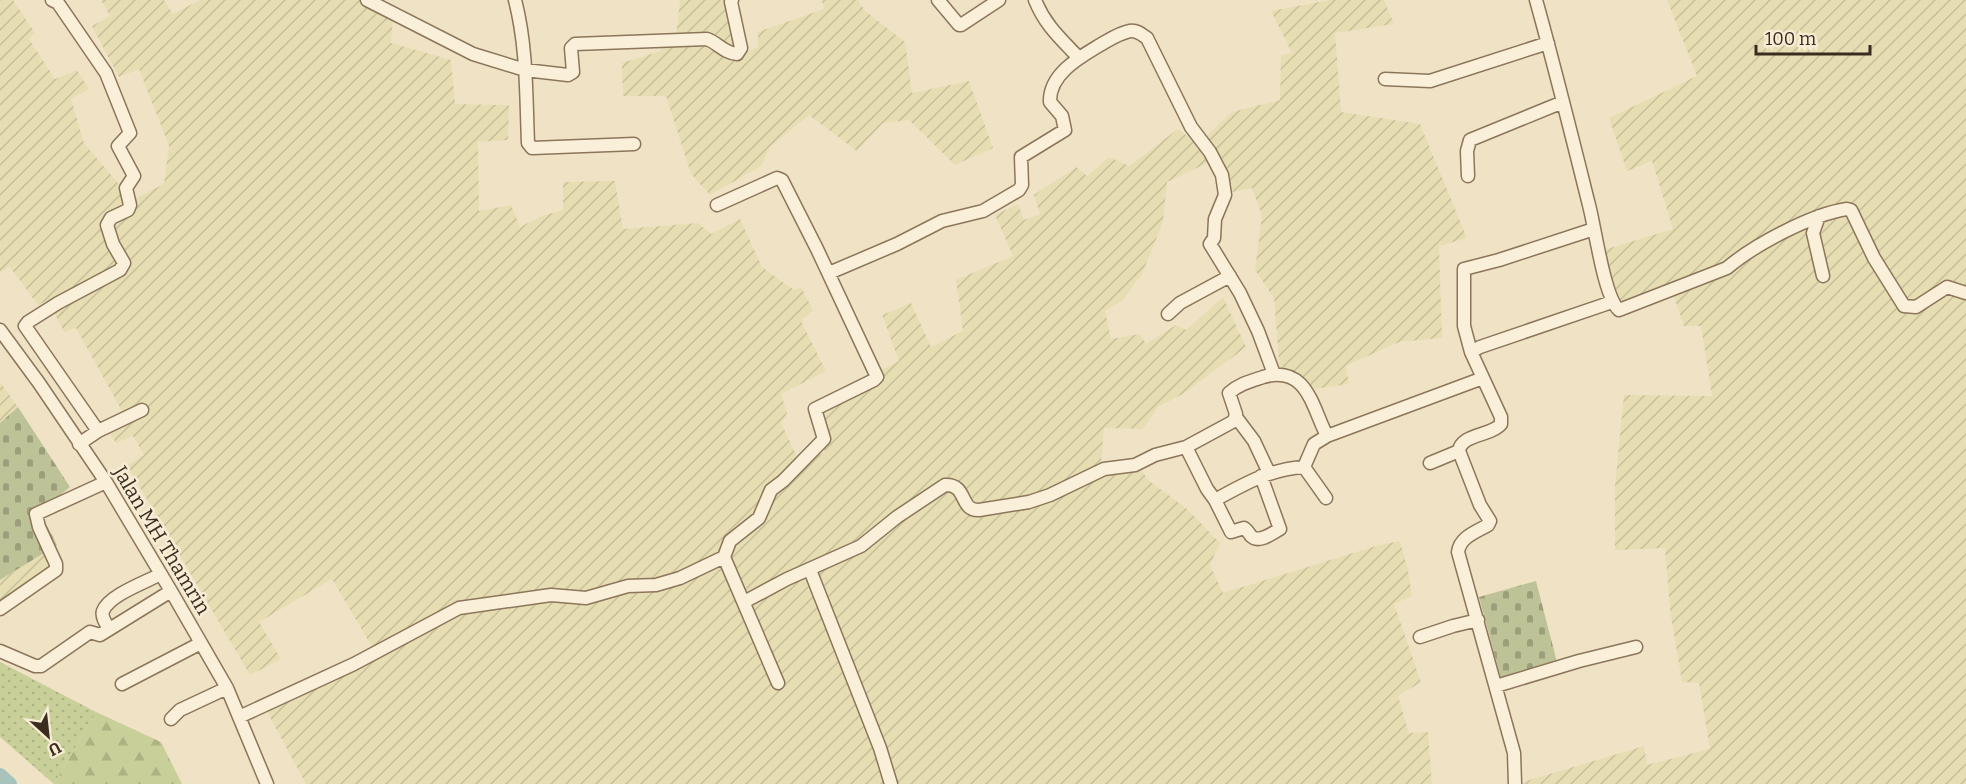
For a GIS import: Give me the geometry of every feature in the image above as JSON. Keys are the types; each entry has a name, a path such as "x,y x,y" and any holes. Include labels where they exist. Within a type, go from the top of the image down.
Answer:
{"street":[{"path":"367,0 473,54 525,70 571,75 573,72 572,46 600,42 707,39 724,50 737,54 741,48 730,2 732,0"},
{"path":"515,0 520,17 530,146 532,148 634,144"},
{"path":"938,0 961,25 999,0"},
{"path":"1035,0 1042,17 1078,57"},
{"path":"1536,0 1612,302 1616,308 1622,310 1727,268 1741,256 1819,216 1849,208 1874,258 1904,306 1916,307 1947,287 1966,292"},
{"path":"57,1 106,74 130,133 118,147 134,176 126,188 130,205 128,210 111,218 106,225 113,244 124,263 123,267 58,303 25,326 98,431"},
{"path":"829,273 890,248 942,220 983,211 1019,190 1022,185 1020,157 1065,130 1062,116 1051,105 1049,97 1057,79 1078,57 1115,36 1131,31 1140,32 1147,38 1191,127 1210,152 1222,175 1225,195 1215,219 1214,238 1210,244 1230,276 1258,331 1274,374"},
{"path":"1385,79 1431,81 1548,43"},
{"path":"1468,176 1467,152 1470,140 1563,102"},
{"path":"248,712 354,664 459,608 551,595 586,598 628,586 656,585 680,578 724,557 730,541 759,518 771,490 783,481 824,439 815,410 877,377 829,273 781,179 777,178 717,205"},
{"path":"1819,216 1814,234 1822,276"},
{"path":"1464,269 1594,229"},
{"path":"1463,256 1464,326 1471,352 1501,417 1501,424 1497,430 1461,444 1459,451 1480,505 1490,521 1488,525 1464,539 1459,545 1458,552 1514,753 1515,784"},
{"path":"1168,314 1189,297 1230,276"},
{"path":"1471,352 1612,302"},
{"name":"Jalan MH Thamrin","path":"0,330 5,347 80,444 106,482 227,688 248,712 267,784"},
{"path":"1186,447 1231,532 1244,528 1252,537 1261,539 1280,529 1254,441 1236,417 1229,393 1246,382 1274,374 1291,378 1303,385 1327,436"},
{"path":"1304,467 1314,444 1327,436 1483,378"},
{"path":"80,444 98,431 142,410"},
{"path":"744,602 787,579 861,546 897,517 945,485 953,485 957,488 968,508 973,510 1029,502 1050,495 1104,469 1135,465 1155,455 1186,447 1234,421 1236,417"},
{"path":"1430,463 1459,451"},
{"path":"1215,500 1280,469 1304,467"},
{"path":"1304,467 1326,498"},
{"path":"0,609 56,570 56,564 39,527 36,514 106,482"},
{"path":"724,557 778,683"},
{"path":"810,570 880,748 891,784"},
{"path":"109,629 102,611 113,598 161,574"},
{"path":"0,651 39,667 90,632 99,636 171,591"},
{"path":"1420,637 1478,620"},
{"path":"122,684 201,643"},
{"path":"1496,686 1578,661 1636,647"},
{"path":"171,719 180,710 227,688"}],"shaded area":[{"path":"0,0 13,0 35,33 29,39 55,79 77,70 89,89 71,99 84,143 132,200 164,184 169,146 139,69 119,77 92,26 110,16 101,0 164,0 173,14 200,0 359,0 393,17 391,43 451,60 455,104 509,105 508,140 478,142 479,211 511,205 520,227 542,216 563,210 563,182 615,181 623,229 698,223 711,234 740,219 762,267 794,290 801,287 813,310 801,321 826,371 781,394 787,413 781,423 801,465 825,452 815,428 826,399 899,361 882,315 911,303 931,347 963,331 956,280 1013,256 995,215 1018,204 1024,220 1040,214 1034,195 1076,167 1087,176 1109,157 1129,166 1178,129 1198,144 1232,112 1280,100 1281,55 1292,53 1271,11 1330,0 1384,0 1394,24 1335,33 1341,112 1420,124 1467,238 1439,246 1442,338 1399,342 1346,366 1349,384 1314,389 1280,373 1274,298 1255,270 1262,215 1252,188 1227,193 1212,161 1167,182 1163,222 1142,274 1123,300 1105,311 1111,339 1140,334 1146,344 1176,325 1186,330 1223,297 1246,347 1186,392 1158,407 1143,429 1104,428 1101,463 1138,465 1148,480 1187,509 1220,543 1210,565 1223,593 1379,545 1400,541 1412,596 1394,604 1421,682 1398,696 1409,733 1428,732 1432,784 306,784 265,708 375,652 332,579 259,622 281,659 250,675 127,465 144,455 133,436 116,443 105,426 122,411 76,328 64,332 48,300 38,305 10,267 0,272"},
{"path":"680,0 724,0 736,56 758,47 758,32 824,9 822,0 858,0 865,11 905,42 912,93 969,81 993,148 955,165 909,120 883,123 857,151 809,115 770,147 761,166 710,195 691,174 666,96 623,96 622,63 661,51 661,40 676,38"},
{"path":"1667,0 1966,0 1966,784 1523,784 1523,782 1644,746 1647,765 1710,749 1699,683 1682,682 1670,610 1665,548 1615,550 1615,486 1624,395 1712,396 1701,326 1684,326 1671,288 1608,306 1597,252 1673,229 1652,161 1627,171 1609,118 1697,76"},
{"path":"0,382 18,407 0,423"},
{"path":"45,552 57,579 0,613 0,580"}],"green space":[{"path":"18,407 70,487 40,512 57,545 0,580 0,423"},
{"path":"1536,581 1558,666 1502,682 1479,597"},
{"path":"0,662 96,712 54,784 0,737"},
{"path":"96,712 161,742 182,784 54,784"}],"waterway":[{"path":"0,775 10,784"}]}
